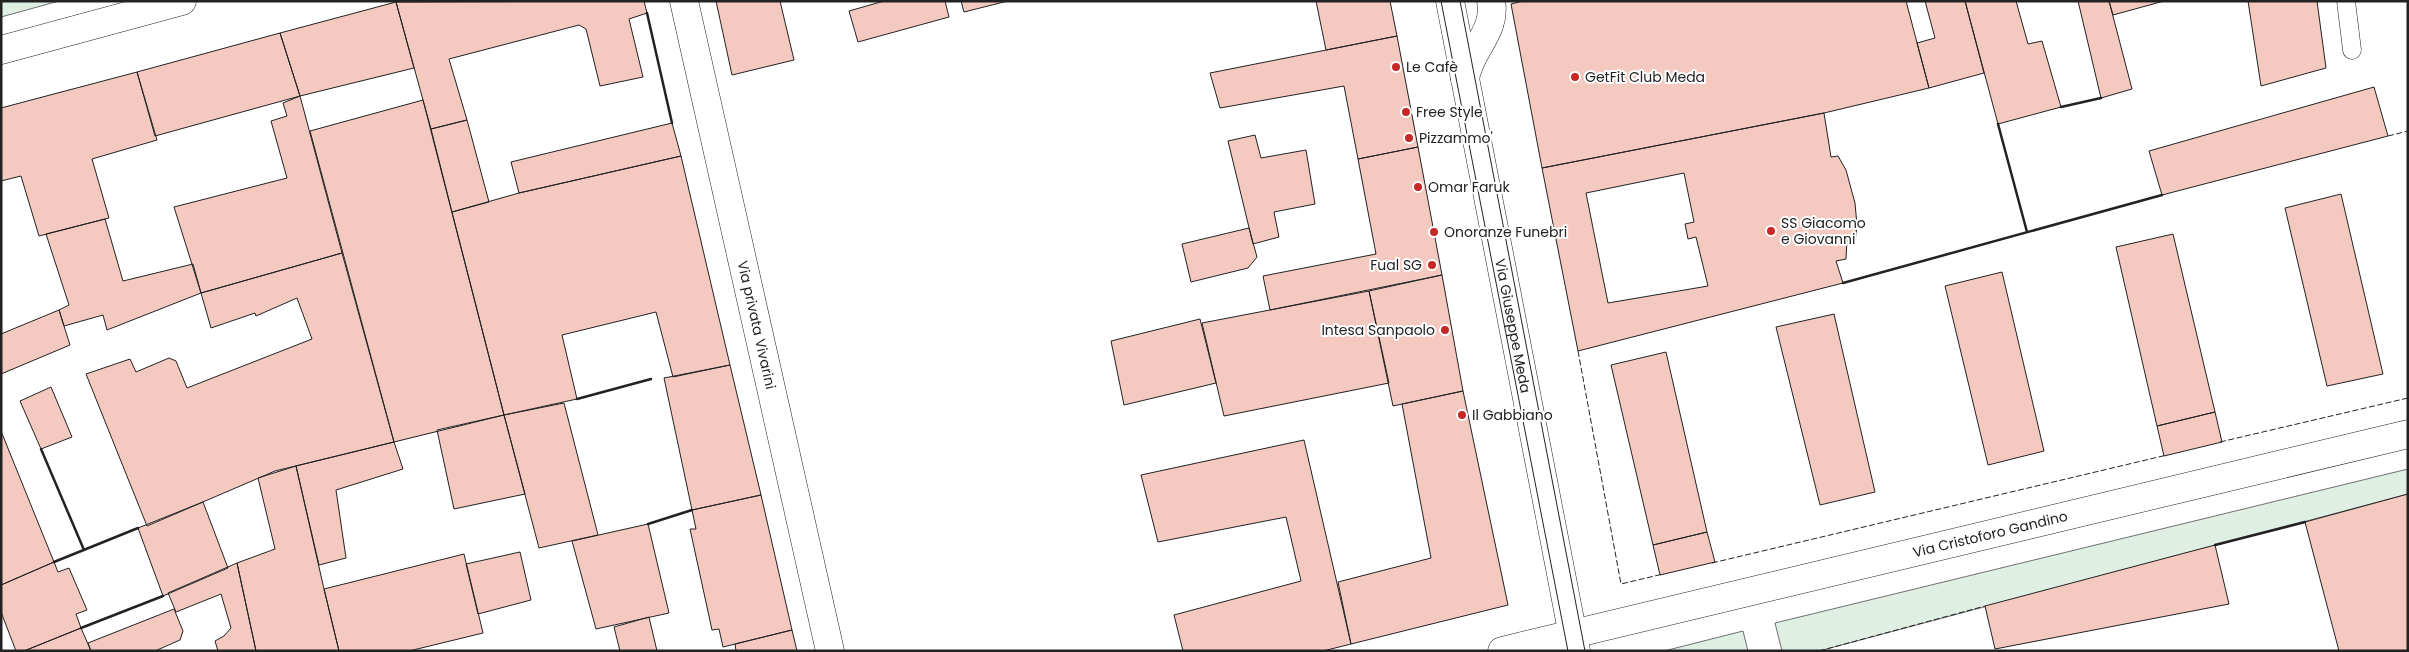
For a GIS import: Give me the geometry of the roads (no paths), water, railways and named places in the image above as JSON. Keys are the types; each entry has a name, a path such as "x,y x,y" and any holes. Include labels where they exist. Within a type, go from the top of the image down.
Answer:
{"street":[{"path":"1,50 182,1"},
{"name":"Via privata Vivarini","path":"684,1 830,651"},
{"name":"Via Giuseppe Meda","path":"1450,1 1574,642"},
{"path":"1465,79 1471,57 1491,23 1491,1"},
{"name":"Via Cristoforo Gandino","path":"1502,651 1574,642 2408,434"}],"lane":[{"path":"2346,1 2352,50"}],"tram line":[{"path":"1441,1 1568,651"},
{"path":"1460,1 1585,651"}],"place":[{"name":"Le Cafè","path":"1396,67"},
{"name":"GetFit Club Meda","path":"1575,77"},
{"name":"Free Style","path":"1406,112"},
{"name":"Pizzammo'","path":"1409,138"},
{"name":"Omar Faruk","path":"1418,187"},
{"name":"SS Giacomo e Giovanni","path":"1771,231"},
{"name":"Onoranze Funebri","path":"1434,232"},
{"name":"Fual SG","path":"1432,265"},
{"name":"Intesa Sanpaolo","path":"1445,330"},
{"name":"Il Gabbiano","path":"1462,415"}]}
